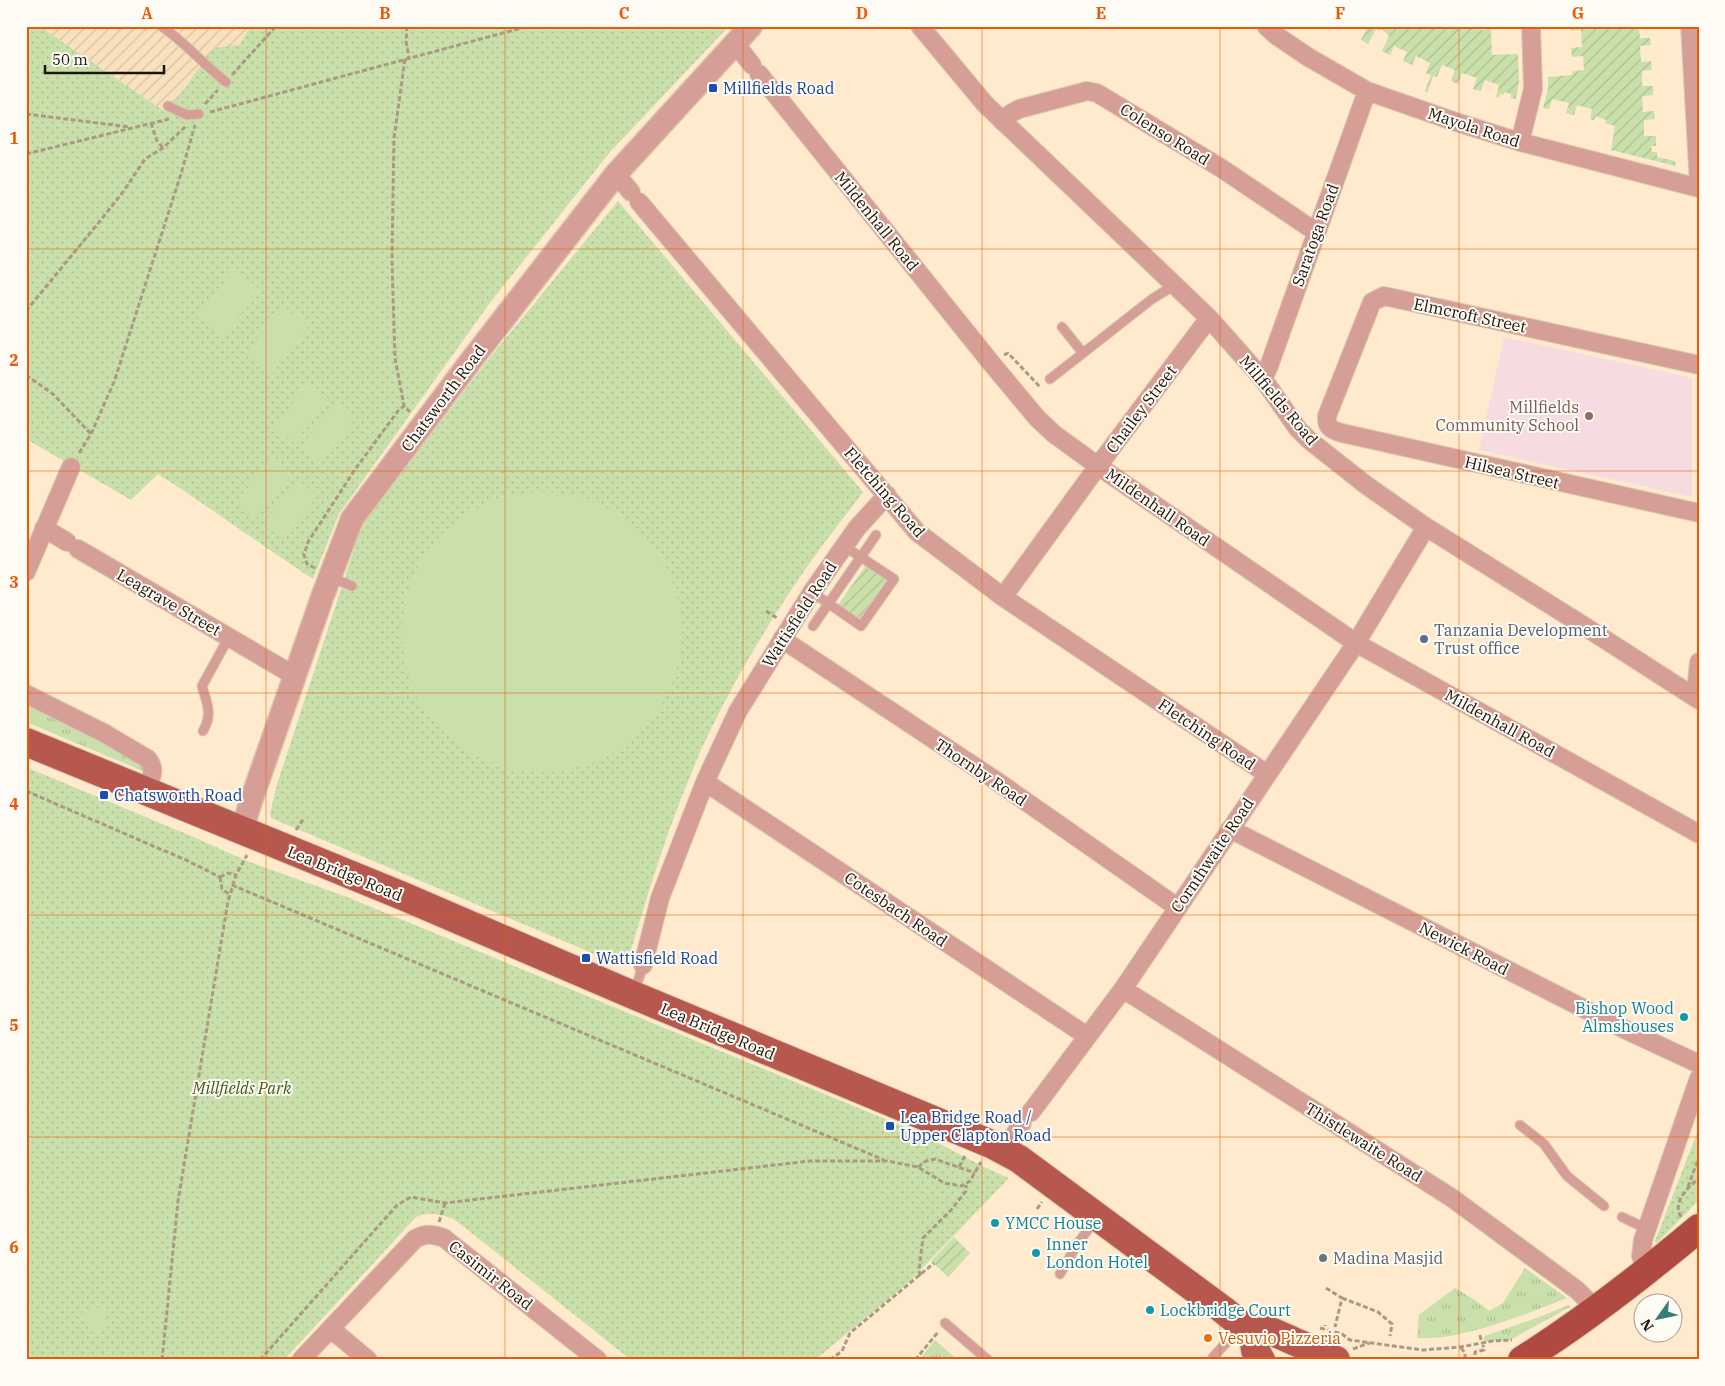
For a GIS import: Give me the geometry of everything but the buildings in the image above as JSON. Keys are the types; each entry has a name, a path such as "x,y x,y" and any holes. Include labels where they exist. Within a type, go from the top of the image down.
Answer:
{"highway":[{"path":"1522,1360 1596,1309 1646,1270 1690,1223"}],"main road":[{"name":"Lea Bridge Road","path":"26,742 405,898 1004,1151 1019,1159 1248,1330"},
{"path":"1261,1360 1248,1330 1267,1330 1273,1332 1336,1360"}],"street":[{"name":"Chatsworth Road","path":"244,832 249,806 295,676 324,573 352,519 616,174 751,26"},
{"name":"Millfields Road","path":"920,26 985,104 1209,318 1262,379 1308,440 1366,485 1426,527 1696,698"},
{"name":"Mayola Road","path":"1266,26 1277,36 1308,57 1368,91 1520,142 1699,186"},
{"path":"1520,142 1533,90 1531,26"},
{"path":"1690,26 1699,186"},
{"name":"Mildenhall Road","path":"735,43 992,364 1037,418 1054,434 1356,644 1699,834"},
{"name":"Colenso Road","path":"1002,121 1010,114 1019,110 1086,91 1098,92 1221,168 1316,232"},
{"name":"Saratoga Road","path":"1262,379 1269,366 1368,91"},
{"name":"Fletching Road","path":"616,174 917,532 1003,597 1267,774"},
{"name":"Elmcroft Street","path":"1327,426 1327,416 1372,302 1384,296 1699,365"},
{"name":"Chailey Street","path":"1003,597 1209,318"},
{"name":"Hilsea Street","path":"1327,426 1333,431 1699,513"},
{"path":"26,572 71,467"},
{"name":"Wattisfield Road","path":"642,966 660,898 705,782 738,711 812,592 857,528 887,495"},
{"name":"Cornthwaite Road","path":"1004,1151 1123,989 1356,644 1426,527"},
{"name":"Leagrave Street","path":"44,528 295,676"},
{"name":"Thornby Road","path":"782,639 994,780 1177,907"},
{"path":"1696,698 1699,662"},
{"path":"26,694 104,733 148,759 153,766 153,770 146,792"},
{"name":"Cotesbach Road","path":"705,782 1087,1036"},
{"name":"Newick Road","path":"1230,829 1618,1026 1699,1064"},
{"name":"Thistlewaite Road","path":"1123,989 1452,1198 1577,1290 1596,1309"},
{"path":"1646,1270 1641,1256 1643,1240 1699,1078"},
{"name":"Casimir Road","path":"301,1360 415,1239 424,1234 444,1238 598,1360"},
{"path":"330,1329 368,1360"}],"lane":[{"path":"160,26 180,39 202,63 226,82"},
{"path":"168,106 187,115 199,114"},
{"path":"1050,379 1152,299 1175,284"},
{"path":"1062,327 1083,353"},
{"path":"813,626 876,535"},
{"path":"812,592 861,626 894,578 844,546"},
{"path":"324,573 352,586"},
{"path":"203,731 208,723 210,714 202,686 229,637"},
{"name":"Wattisfield Road","path":"633,995 642,966"},
{"path":"1520,1125 1544,1144 1566,1176 1604,1206"},
{"path":"1060,1274 1078,1243 1098,1217"},
{"path":"1622,1217 1647,1229"},
{"path":"945,1323 988,1360"},
{"path":"1213,1357 1248,1330"}],"path":[{"path":"71,467 91,434 114,382 199,114 204,104 276,26"},
{"path":"407,26 407,58 394,138 392,260 395,358 404,406 410,412"},
{"path":"26,311 123,192 145,159 163,148 199,114 273,96 528,26"},
{"path":"26,114 134,128"},
{"path":"26,154 187,115"},
{"path":"151,123 163,148"},
{"path":"992,364 1008,353 1040,388 1050,379"},
{"path":"26,375 53,394 91,434"},
{"path":"324,573 307,564 304,554 308,542 356,468 404,406"},
{"path":"766,611 774,616"},
{"path":"26,791 188,861 220,877"},
{"path":"294,832 304,818"},
{"path":"162,1360 178,1201 230,895 236,875 245,860"},
{"path":"220,877 228,873 236,875"},
{"path":"220,877 222,889 230,895"},
{"path":"232,885 887,1161"},
{"path":"1690,1223 1678,1212 1678,1204 1687,1188 1699,1157"},
{"path":"918,1167 935,1159 975,1173"},
{"path":"959,1167 964,1159"},
{"path":"260,1360 397,1205 411,1197 445,1203 810,1161 887,1161 918,1167 944,1183 957,1186 966,1185"},
{"path":"920,1276 918,1270 923,1238 952,1210 966,1191 966,1185 979,1166"},
{"path":"1687,1188 1699,1178"},
{"path":"1037,1209 1043,1200"},
{"path":"441,1217 445,1203"},
{"path":"830,1360 842,1351 850,1333 934,1264"},
{"path":"1326,1288 1342,1298 1378,1312 1392,1324 1390,1336"},
{"path":"1334,1327 1342,1298"},
{"path":"915,1360 945,1323"},
{"path":"1480,1335 1482,1340"},
{"path":"1365,1345 1370,1343 1423,1350 1460,1348 1465,1353 1465,1360"},
{"path":"1476,1355 1475,1352 1484,1350 1483,1345"}],"shaded area":[{"path":"39,26 251,26 239,45 213,48 175,103 172,101 164,111"},
{"name":"Millfields Community School","path":"1504,337 1692,378 1692,497 1479,450"}],"green space":[{"path":"26,26 39,26 164,111 171,100 175,102 213,48 239,45 251,26 729,26 610,152 489,304 339,514 313,579 158,474 131,500 26,439"},
{"path":"1368,26 1480,26 1481,30 1491,29 1492,55 1518,54 1519,83 1516,99 1511,98 1511,94 1505,92 1503,95 1500,94 1499,98 1496,97 1499,85 1485,80 1481,91 1473,89 1477,78 1462,73 1458,84 1451,81 1455,70 1442,65 1437,77 1433,76 1427,93 1425,91 1431,75 1426,73 1430,63 1416,56 1412,65 1403,61 1407,52 1394,46 1390,55 1382,51 1389,36 1382,29 1380,31 1376,29 1368,44 1361,40"},
{"path":"1570,26 1639,26 1640,38 1650,38 1651,45 1640,46 1641,62 1651,61 1652,70 1642,71 1642,86 1653,86 1653,95 1642,96 1643,112 1654,111 1655,119 1644,120 1644,136 1656,136 1656,146 1651,146 1652,152 1657,152 1657,157 1675,161 1676,166 1611,150 1615,126 1605,123 1606,120 1596,116 1594,120 1590,119 1592,109 1577,105 1574,115 1566,113 1569,103 1552,99 1549,109 1543,108 1548,89 1548,77 1572,75 1573,71 1584,70 1583,56 1572,57 1571,48 1582,47 1581,30 1571,31"},
{"path":"618,201 863,492 817,553 769,624 720,711 705,741 679,804 646,899 627,964 623,966 271,818 270,814 277,784 362,525 488,360"},
{"path":"234,269 260,289 223,337 197,317"},
{"path":"282,305 309,325 272,374 245,354"},
{"path":"308,383 329,399 294,443 274,427"},
{"path":"335,404 355,419 321,464 300,448"},
{"path":"271,458 291,474 257,518 236,502"},
{"path":"298,480 318,496 283,540 263,524"},
{"path":"542,492 583,498 620,516 641,533 658,554 676,591 682,632 676,673 658,710 641,731 620,748 583,766 542,772 501,766 464,748 443,731 426,710 408,673 402,632 408,591 426,554 443,533 464,516 501,498"},
{"path":"866,565 888,581 860,620 838,605"},
{"path":"26,703 86,733 141,764 143,771 26,722"},
{"name":"Millfields Park","path":"26,767 247,861 347,897 912,1130 1009,1178 911,1280 815,1360 631,1360 454,1219 430,1214 416,1217 284,1360 26,1360"},
{"path":"1699,1128 1699,1200 1656,1243 1655,1241"},
{"path":"954,1237 970,1253 948,1277 931,1261"},
{"path":"1525,1268 1567,1298 1522,1316 1476,1330 1445,1337 1417,1338 1419,1315 1455,1288 1489,1311 1503,1303"},
{"path":"1569,1305 1570,1307 1510,1340 1483,1342 1485,1336"},
{"path":"103,1306 107,1327 94,1333 89,1331 82,1312"},
{"path":"935,1340 958,1360 919,1360"}],"place":[{"name":"Millfields Road","path":"713,88"},
{"name":"Millfields Community School","path":"1589,416"},
{"name":"Tanzania Development Trust office","path":"1424,639"},
{"name":"Chatsworth Road","path":"104,795"},
{"name":"Wattisfield Road","path":"586,958"},
{"name":"Bishop Wood Almshouses","path":"1684,1017"},
{"name":"Lea Bridge Road / Upper Clapton Road","path":"890,1126"},
{"name":"YMCC House","path":"995,1223"},
{"name":"Inner London Hotel","path":"1036,1253"},
{"name":"Madina Masjid","path":"1323,1258"},
{"name":"Lockbridge Court","path":"1150,1310"},
{"name":"Vesuvio Pizzeria","path":"1208,1338"}]}
